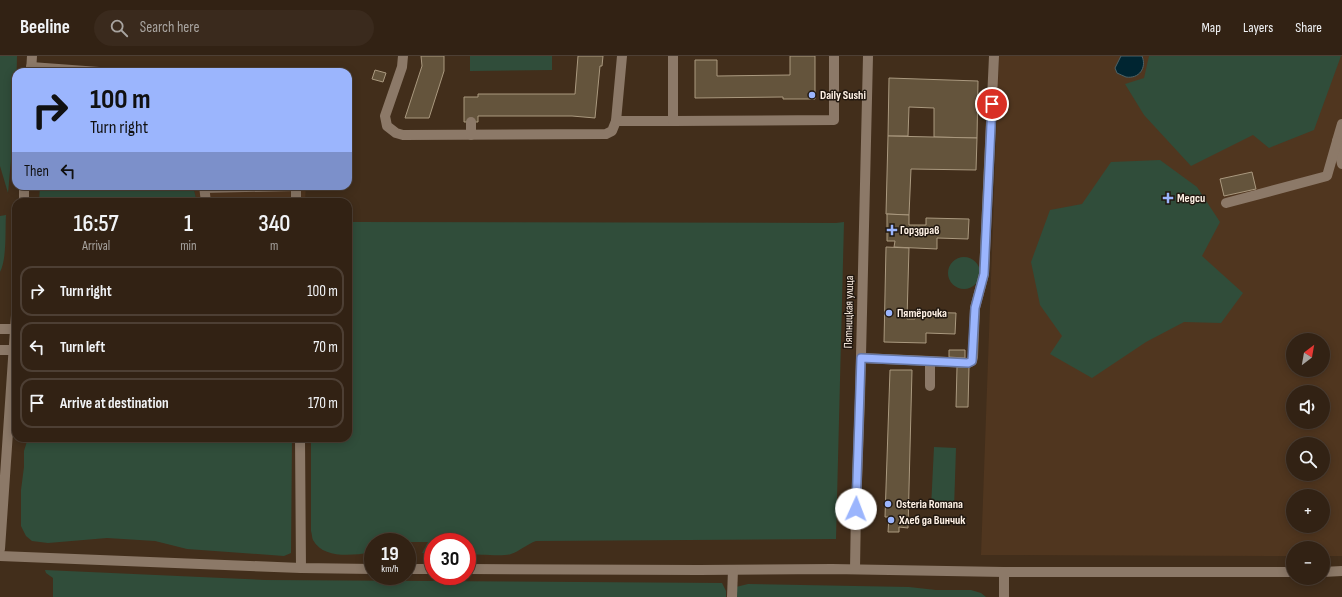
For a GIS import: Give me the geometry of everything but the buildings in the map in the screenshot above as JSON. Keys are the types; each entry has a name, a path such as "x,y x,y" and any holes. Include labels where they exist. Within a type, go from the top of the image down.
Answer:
{"street":[{"path":"31,68 32,56"},
{"path":"403,56 402,67 385,116 387,126 396,133 403,135 606,134 612,131 616,121 622,56"},
{"path":"673,56 673,121"},
{"path":"616,121 834,120 834,56"},
{"name":"Пятницкая улица","path":"855,569 868,56"},
{"path":"861,358 930,361 963,365 972,361 975,308 984,274 994,56"},
{"path":"471,122 471,135"},
{"path":"1226,203 1327,176 1342,124"},
{"path":"1337,141 1342,164"},
{"path":"0,329 12,329"},
{"path":"0,350 12,350"},
{"path":"930,361 930,386"},
{"path":"0,549 3,461 12,370"},
{"path":"300,442 301,568"},
{"path":"0,556 301,568 364,569"},
{"path":"476,569 855,569 1004,572 1286,572"},
{"path":"732,597 733,570"},
{"path":"1004,572 1004,597"},
{"path":"1330,572 1342,572"}],"shaded area":[{"name":"Медси","path":"999,56 1342,56 1342,556 1330,556 1330,541 1286,541 1286,556 981,555"},
{"path":"194,190 306,190 305,198 196,198"}],"green space":[{"path":"0,56 17,56 17,68 12,68 12,148 8,193 0,166"},
{"path":"470,56 552,56 552,70 470,71"},
{"path":"1149,56 1341,56 1314,130 1269,148 1253,135 1191,166 1144,115 1125,84 1144,78"},
{"path":"1160,160 1197,187 1220,222 1202,256 1243,293 1221,323 1184,322 1146,342 1092,378 1050,354 1062,336 1040,305 1031,262 1050,210 1082,204 1111,162"},
{"path":"40,190 194,190 196,198 39,198"},
{"path":"6,215 5,252 0,272 0,216"},
{"path":"352,222 844,222 836,539 536,541 514,553 507,555 476,554 476,533 424,533 424,542 416,542 416,533 364,533 364,553 346,555 331,553 324,550 313,540 311,531 311,442 352,442"},
{"path":"964,257 975,262 980,273 975,284 964,289 953,284 948,273 953,262"},
{"path":"27,442 292,442 291,553 284,556 187,549 155,541 107,538 48,543 32,541 26,536 21,526 21,490 24,467 24,451"},
{"path":"934,447 956,448 954,509 931,508"},
{"path":"45,570 265,580 364,581 364,585 416,585 416,581 424,581 424,585 476,585 476,581 722,583 726,591 726,597 53,597 53,578 46,573"},
{"path":"748,584 909,587 936,590 971,590 981,593 986,597 736,597 736,587"}],"water":[{"path":"1121,56 1142,56 1143,68 1141,72 1131,77 1126,77 1117,73 1115,68"}],"place":[{"name":"Daily Sushi","path":"812,95"},
{"name":"Медси","path":"1168,198"},
{"name":"Горздрав","path":"892,230"},
{"name":"Пятёрочка","path":"889,313"},
{"name":"Osteria Romana","path":"888,504"},
{"name":"Хлеб да Винчик","path":"891,520"}],"route":[{"path":"856,509 861,358 968,363 972,361 975,308 984,274 992,104"}]}
